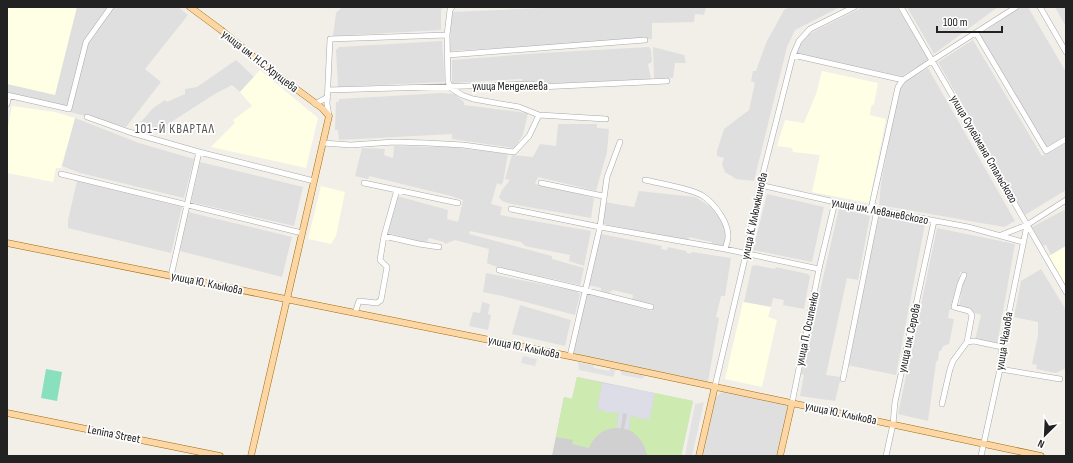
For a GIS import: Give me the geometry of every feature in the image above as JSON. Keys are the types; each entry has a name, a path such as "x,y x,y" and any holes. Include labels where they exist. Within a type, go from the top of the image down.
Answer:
{"main road":[{"name":"улица им. Н.С.Хрущева","path":"190,7 322,108 329,116"},
{"path":"251,456 329,116"},
{"name":"улица Ю. Клыкова","path":"7,243 570,356 1041,456"},
{"name":"улица К. Илюмжинова","path":"699,456 715,386"},
{"name":"улица П. Осипенко","path":"780,456 792,403"},
{"name":"Lenina Street","path":"7,413 220,456"}],"street":[{"path":"7,104 8,96 69,109 86,42 111,7"},
{"path":"452,7 450,10 447,35 448,82 452,89 473,99 519,107 538,115 606,119"},
{"name":"улица К. Илюмжинова","path":"715,386 746,254 760,185 793,55 799,41 810,29 854,7"},
{"name":"улица Сулеймана Стальского","path":"901,7 1066,292"},
{"path":"871,209 898,87 903,80 1016,7"},
{"path":"1040,7 1066,52"},
{"path":"976,33 1046,151 1066,139"},
{"path":"329,116 328,90 330,39 447,35"},
{"path":"448,55 646,40"},
{"path":"793,55 903,80"},
{"name":"улица Менделеева","path":"328,90 532,84 539,87 668,81"},
{"path":"315,104 328,97"},
{"path":"322,143 351,145 394,142 432,143 462,145 514,152 530,136 538,115"},
{"path":"87,117 129,132 199,152 314,181"},
{"path":"570,356 584,290 600,227 606,177 620,142"},
{"path":"171,276 199,152"},
{"path":"61,174 302,233"},
{"path":"645,180 703,196 719,211 727,225 728,237 725,249"},
{"path":"364,183 458,203"},
{"path":"541,183 603,196"},
{"name":"улица им. Леваневского","path":"760,185 835,202 968,227 1023,242"},
{"path":"355,313 359,301 377,303 381,300 386,267 380,260 384,236 397,190"},
{"path":"1001,235 1026,225 1066,200"},
{"name":"улица П. Осипенко","path":"792,403 819,269 835,202"},
{"path":"511,209 600,227 725,249 819,269"},
{"path":"843,379 877,210"},
{"name":"улица им. Серова","path":"886,456 893,424 895,402 934,221"},
{"name":"улица Чкалова","path":"981,456 1000,369 1002,347 1026,225"},
{"path":"384,236 439,247"},
{"path":"499,270 651,307"},
{"path":"942,404 950,368 953,361 967,342 972,315 969,311 954,307 964,275"},
{"path":"967,342 974,341 1002,347"},
{"path":"1000,369 1060,379"}],"shaded area":[{"path":"7,7 178,7 188,15 145,69 161,82 126,127 7,95"},
{"path":"7,7 77,7 55,95 7,84"},
{"path":"342,7 444,8 441,9 441,30 333,36 336,13"},
{"path":"566,7 706,7 704,15 695,14 694,22 652,23 652,39 450,51 451,12"},
{"path":"789,7 840,7 795,30 787,47 754,181 736,179 725,172 722,164 724,158 717,156 717,151 724,129 749,110 755,83 751,81 753,71 756,71 766,43 784,10"},
{"path":"863,7 897,7 929,60 902,76 797,53 798,47 809,34"},
{"path":"907,7 998,7 934,54"},
{"path":"1021,7 1028,7 1066,72 1066,136 1046,148 979,35"},
{"path":"1055,7 1066,7 1066,27"},
{"path":"973,40 1042,156 1066,143 1066,190 1025,215 938,62"},
{"path":"442,41 445,82 338,87 336,50 339,47"},
{"path":"649,47 651,50 652,62 648,64 651,79 544,84 544,79 537,82 522,82 522,79 452,83 452,60"},
{"path":"653,47 684,55 686,63 675,63 673,78 654,78"},
{"path":"236,60 254,77 240,92 232,85 213,95 159,130 141,126 141,122 153,108 165,100 167,102 185,94 185,89 197,87"},
{"path":"928,68 1015,221 1004,227 879,205 881,183 899,88 904,82"},
{"path":"260,70 318,118 306,168 211,147 235,123 233,120 252,106 240,92"},
{"path":"822,71 878,83 874,104 871,106 870,115 886,119 869,203 812,192 820,155 793,152 792,148 777,146 785,120 804,123 816,94"},
{"path":"442,93 455,94 464,102 464,105 528,113 523,135 514,148 452,139 452,134 339,140 338,130 335,130 336,102 339,102 339,99"},
{"path":"12,106 55,112 75,118 61,168 56,168 53,182 7,173 7,132"},
{"path":"75,118 139,143 194,159 184,198 80,173 62,166"},
{"path":"558,124 597,124 597,128 609,129 607,152 596,191 538,177 535,184 594,198 591,218 511,204 502,201 499,197 502,190 510,180 505,179 512,155 533,157 540,144 556,146"},
{"path":"394,146 451,147 508,154 503,182 501,185 497,183 491,204 502,207 500,215 591,231 584,266 569,261 570,255 525,246 521,242 470,231 469,234 552,256 552,259 584,268 580,285 494,266 487,263 489,249 455,240 445,244 444,242 429,238 426,243 388,233 397,196 448,210 447,219 458,222 463,200 369,176 368,179 355,176 362,148 385,149 384,155 393,158"},
{"path":"200,162 303,187 294,226 191,202"},
{"path":"77,181 182,207 171,253 68,228 68,220"},
{"path":"321,186 345,192 336,236 331,244 308,239"},
{"path":"639,191 695,197 710,206 725,225 727,236 724,247 712,245 712,242 689,237 688,240 602,224 604,202 634,207"},
{"path":"767,194 824,207 812,262 753,250"},
{"path":"839,208 870,216 858,280 847,278 826,375 841,377 835,401 800,396 804,375 801,374"},
{"path":"1066,209 1066,246 1051,255 1046,245 1043,246 1032,227"},
{"path":"188,212 292,237 282,277 180,251"},
{"path":"877,215 925,224 896,375 847,365"},
{"path":"937,228 1015,244 997,345 975,340 981,315 959,307 962,285 966,273 960,272 959,285 951,310 949,310 948,318 954,319 949,344 943,346 941,351 939,351 938,360 936,362 928,421 898,414"},
{"path":"601,234 662,246 661,249 667,250 668,247 686,251 690,254 692,252 731,258 725,296 721,296 716,317 719,318 708,382 575,354 573,352 586,293 652,311 653,304 632,300 633,295 613,290 609,293 601,291 601,288 588,285"},
{"path":"1066,246 1066,286 1049,256"},
{"path":"755,265 775,269 776,267 808,274 810,276 804,309 783,305 784,300 773,298 771,307 744,302 752,266"},
{"path":"1041,269 1066,310 1066,368 1056,373 1036,369 1037,365 1032,364 1038,335 1038,322 1014,317 1021,281"},
{"path":"486,273 576,291 580,294 575,315 483,292"},
{"path":"482,302 490,304 488,314 491,315 488,330 469,326 473,312 480,313"},
{"path":"743,302 771,307 768,317 777,320 762,387 725,379"},
{"path":"520,305 571,320 565,346 512,334"},
{"path":"523,356 537,359 535,366 521,363"},
{"path":"578,362 593,365 594,368 609,371 610,368 616,369 613,377 579,370"},
{"path":"620,370 645,375 643,379 622,375"},
{"path":"577,377 693,401 681,456 552,456 564,397 572,399"},
{"path":"602,383 655,393 649,421 646,418 641,419 631,415 629,430 624,429 627,414 623,413 621,428 617,428 618,412 607,413 602,409 597,411"},
{"path":"722,392 786,405 789,412 779,456 702,456 716,397"},
{"path":"704,402 692,456 685,456 695,404"}],"green space":[{"path":"46,369 62,372 57,401 41,398"},
{"path":"577,377 602,383 597,411 602,409 618,412 617,428 607,429 596,436 589,448 572,444 573,440 556,437 564,397 572,399"},
{"path":"655,393 693,401 681,456 647,456 641,441 629,430 631,415 649,420"}],"district":[{"name":"101-Й КВАРТАЛ","path":"175,128"}]}
